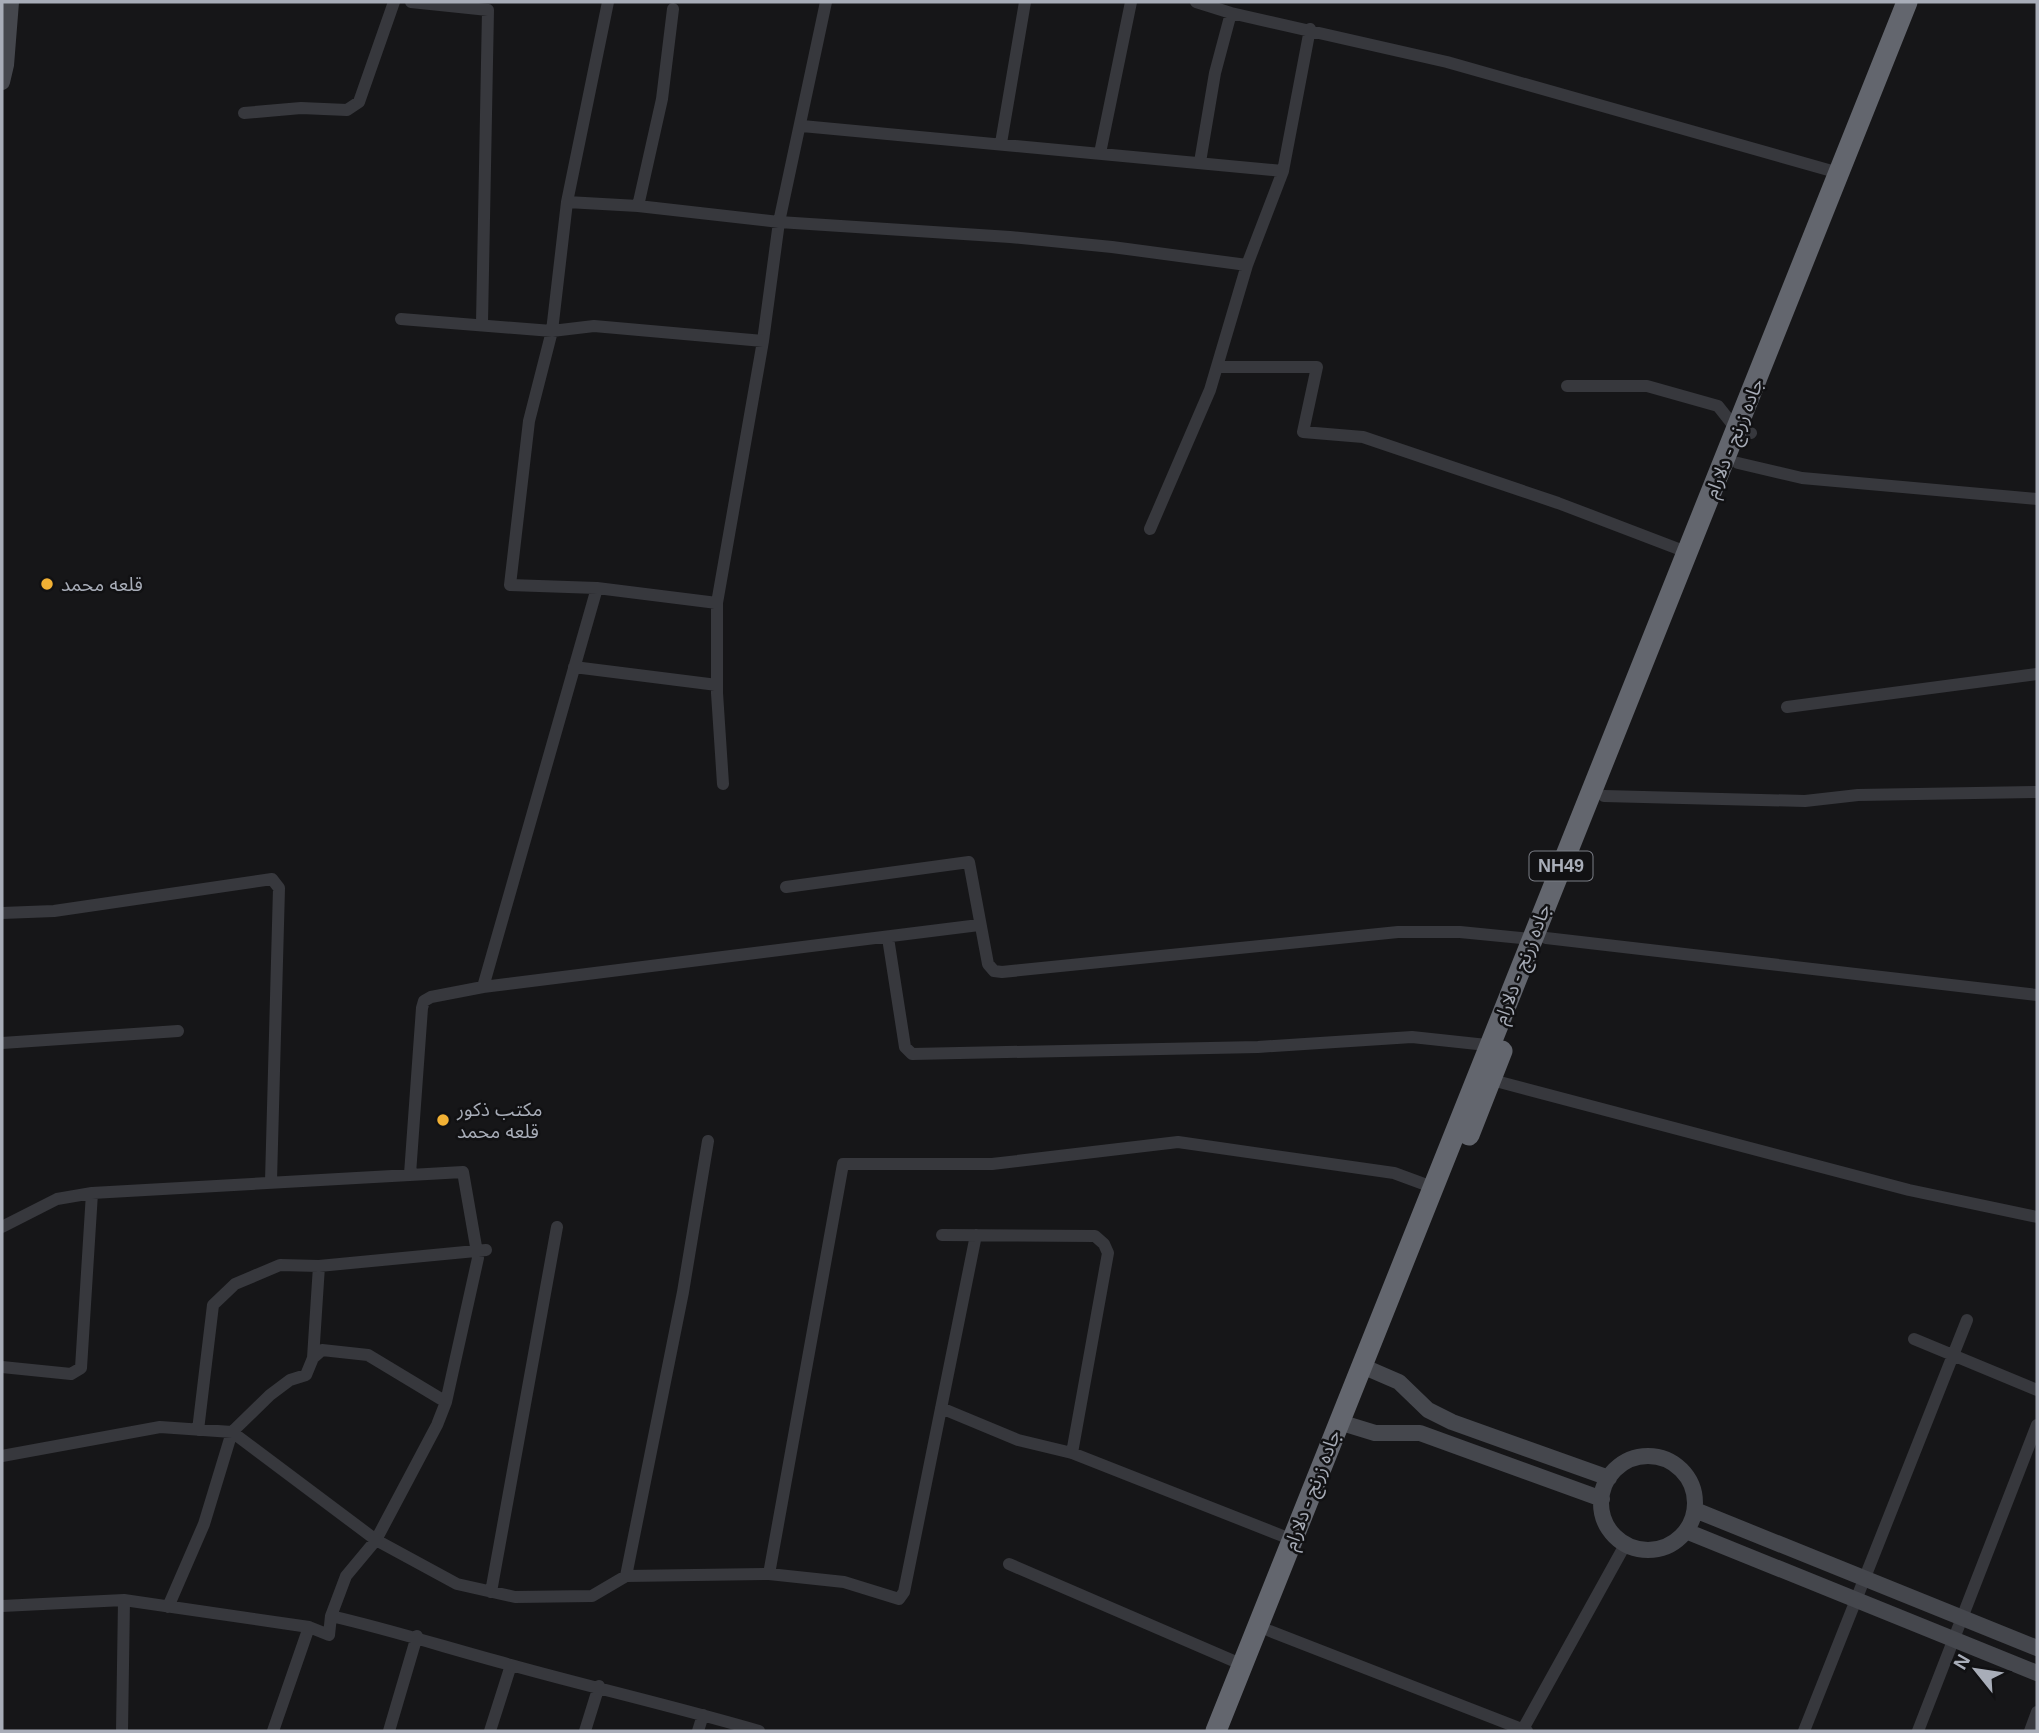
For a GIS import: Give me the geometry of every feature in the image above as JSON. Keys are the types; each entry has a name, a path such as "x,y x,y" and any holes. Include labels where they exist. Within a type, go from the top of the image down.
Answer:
{"highway":[{"name":"جاده زرنج - دلارام","path":"1538,939 1604,796 1738,463 1744,432 1839,173 1907,2"},
{"name":"جاده زرنج - دلارام","path":"1369,1369 1432,1187 1497,1047 1689,553 1744,432 1917,2"},
{"name":"جاده زرنج - دلارام","path":"1216,1731 1293,1540 1492,1080 1497,1047"},
{"name":"جاده زرنج - دلارام","path":"1230,1731 1270,1631 1345,1424"}],"street":[{"path":"2,82 10,2"},
{"path":"244,113 301,108 347,110 359,102 394,2"},
{"path":"411,2 488,10 482,323"},
{"path":"608,2 567,202 552,331 529,421 510,585 597,588 717,603"},
{"path":"723,784 717,685 717,603 763,341 779,222 802,126 826,2"},
{"path":"1001,143 1026,2"},
{"path":"1100,153 1131,2"},
{"path":"1196,2 1231,13 1447,62 1839,173"},
{"path":"638,206 662,99 673,9"},
{"path":"1200,162 1215,73 1231,13"},
{"path":"1150,529 1218,367 1247,265 1283,170 1310,29"},
{"path":"802,126 1283,170"},
{"path":"567,202 638,206 779,222 1010,237 1247,265"},
{"path":"401,318 552,331 594,326 763,341"},
{"path":"1218,367 1317,367 1303,432 1363,437 1558,503 1689,553"},
{"path":"1567,386 1647,386 1718,406 1744,432"},
{"path":"1738,463 1802,478 2037,499"},
{"path":"483,987 597,588"},
{"path":"574,667 717,685"},
{"path":"1787,707 2037,674"},
{"path":"1604,796 1805,802 1858,795 2037,792"},
{"path":"786,887 969,862 988,964 994,971 1002,972 1398,932 1460,932 2037,995"},
{"path":"2,913 54,911 272,879 279,888 271,1181"},
{"path":"410,1174 424,1001 431,997 483,987 979,925"},
{"path":"888,938 905,1047 912,1054 1258,1047 1412,1038 1497,1047"},
{"path":"2,1043 178,1031"},
{"path":"1492,1080 1909,1190 2037,1217"},
{"path":"626,1576 683,1293 708,1141"},
{"path":"769,1574 843,1164 992,1164 1178,1143 1394,1173 1432,1187"},
{"path":"2,1227 57,1199 92,1193 463,1172 481,1250 446,1402 438,1425 376,1540 346,1576 331,1616 329,1635 309,1627 124,1600 2,1606"},
{"path":"2,1367 71,1374 81,1368 92,1193"},
{"path":"491,1592 557,1227"},
{"path":"942,1235 1095,1236 1104,1244 1108,1253 1072,1453"},
{"path":"2,1456 160,1427 232,1432 324,1498 376,1540 457,1584 515,1597 592,1596 626,1576 769,1574 844,1582 899,1599 904,1592 976,1235"},
{"path":"198,1430 213,1305 235,1284 280,1265 319,1266 481,1250"},
{"path":"168,1606 204,1524 232,1432 270,1395 290,1380 306,1375 313,1358 319,1266"},
{"path":"1804,1731 1966,1320"},
{"path":"1914,1339 2037,1390"},
{"path":"313,1358 322,1350 368,1355 446,1402"},
{"path":"1369,1369 1399,1382 1428,1410 1451,1422 1609,1478"},
{"path":"941,1408 1018,1440 1072,1453 1293,1540"},
{"path":"1345,1424 1375,1433 1420,1433 1602,1499"},
{"path":"1918,1731 2037,1425"},
{"path":"1638,1457 1661,1457 1680,1468 1693,1487 1695,1510 1686,1531 1669,1545 1647,1550 1625,1545 1608,1529 1601,1508 1604,1485 1609,1478 1618,1467 1638,1457"},
{"path":"1695,1510 2037,1648"},
{"path":"1686,1531 2037,1673"},
{"path":"1270,1631 1525,1730 1625,1545"},
{"path":"1009,1564 1243,1665"},
{"path":"122,1731 124,1600"},
{"path":"331,1616 417,1636 511,1665 599,1686 759,1731"},
{"path":"273,1731 309,1627"},
{"path":"389,1731 417,1636"},
{"path":"490,1731 511,1665"},
{"path":"585,1731 599,1686"},
{"path":"2030,1731 2037,1712"},
{"path":"698,1731 703,1714"}],"place":[{"name":"قلعه محمد","path":"47,584"},
{"name":"مکتب ذکور قلعه محمد","path":"443,1120"}]}
